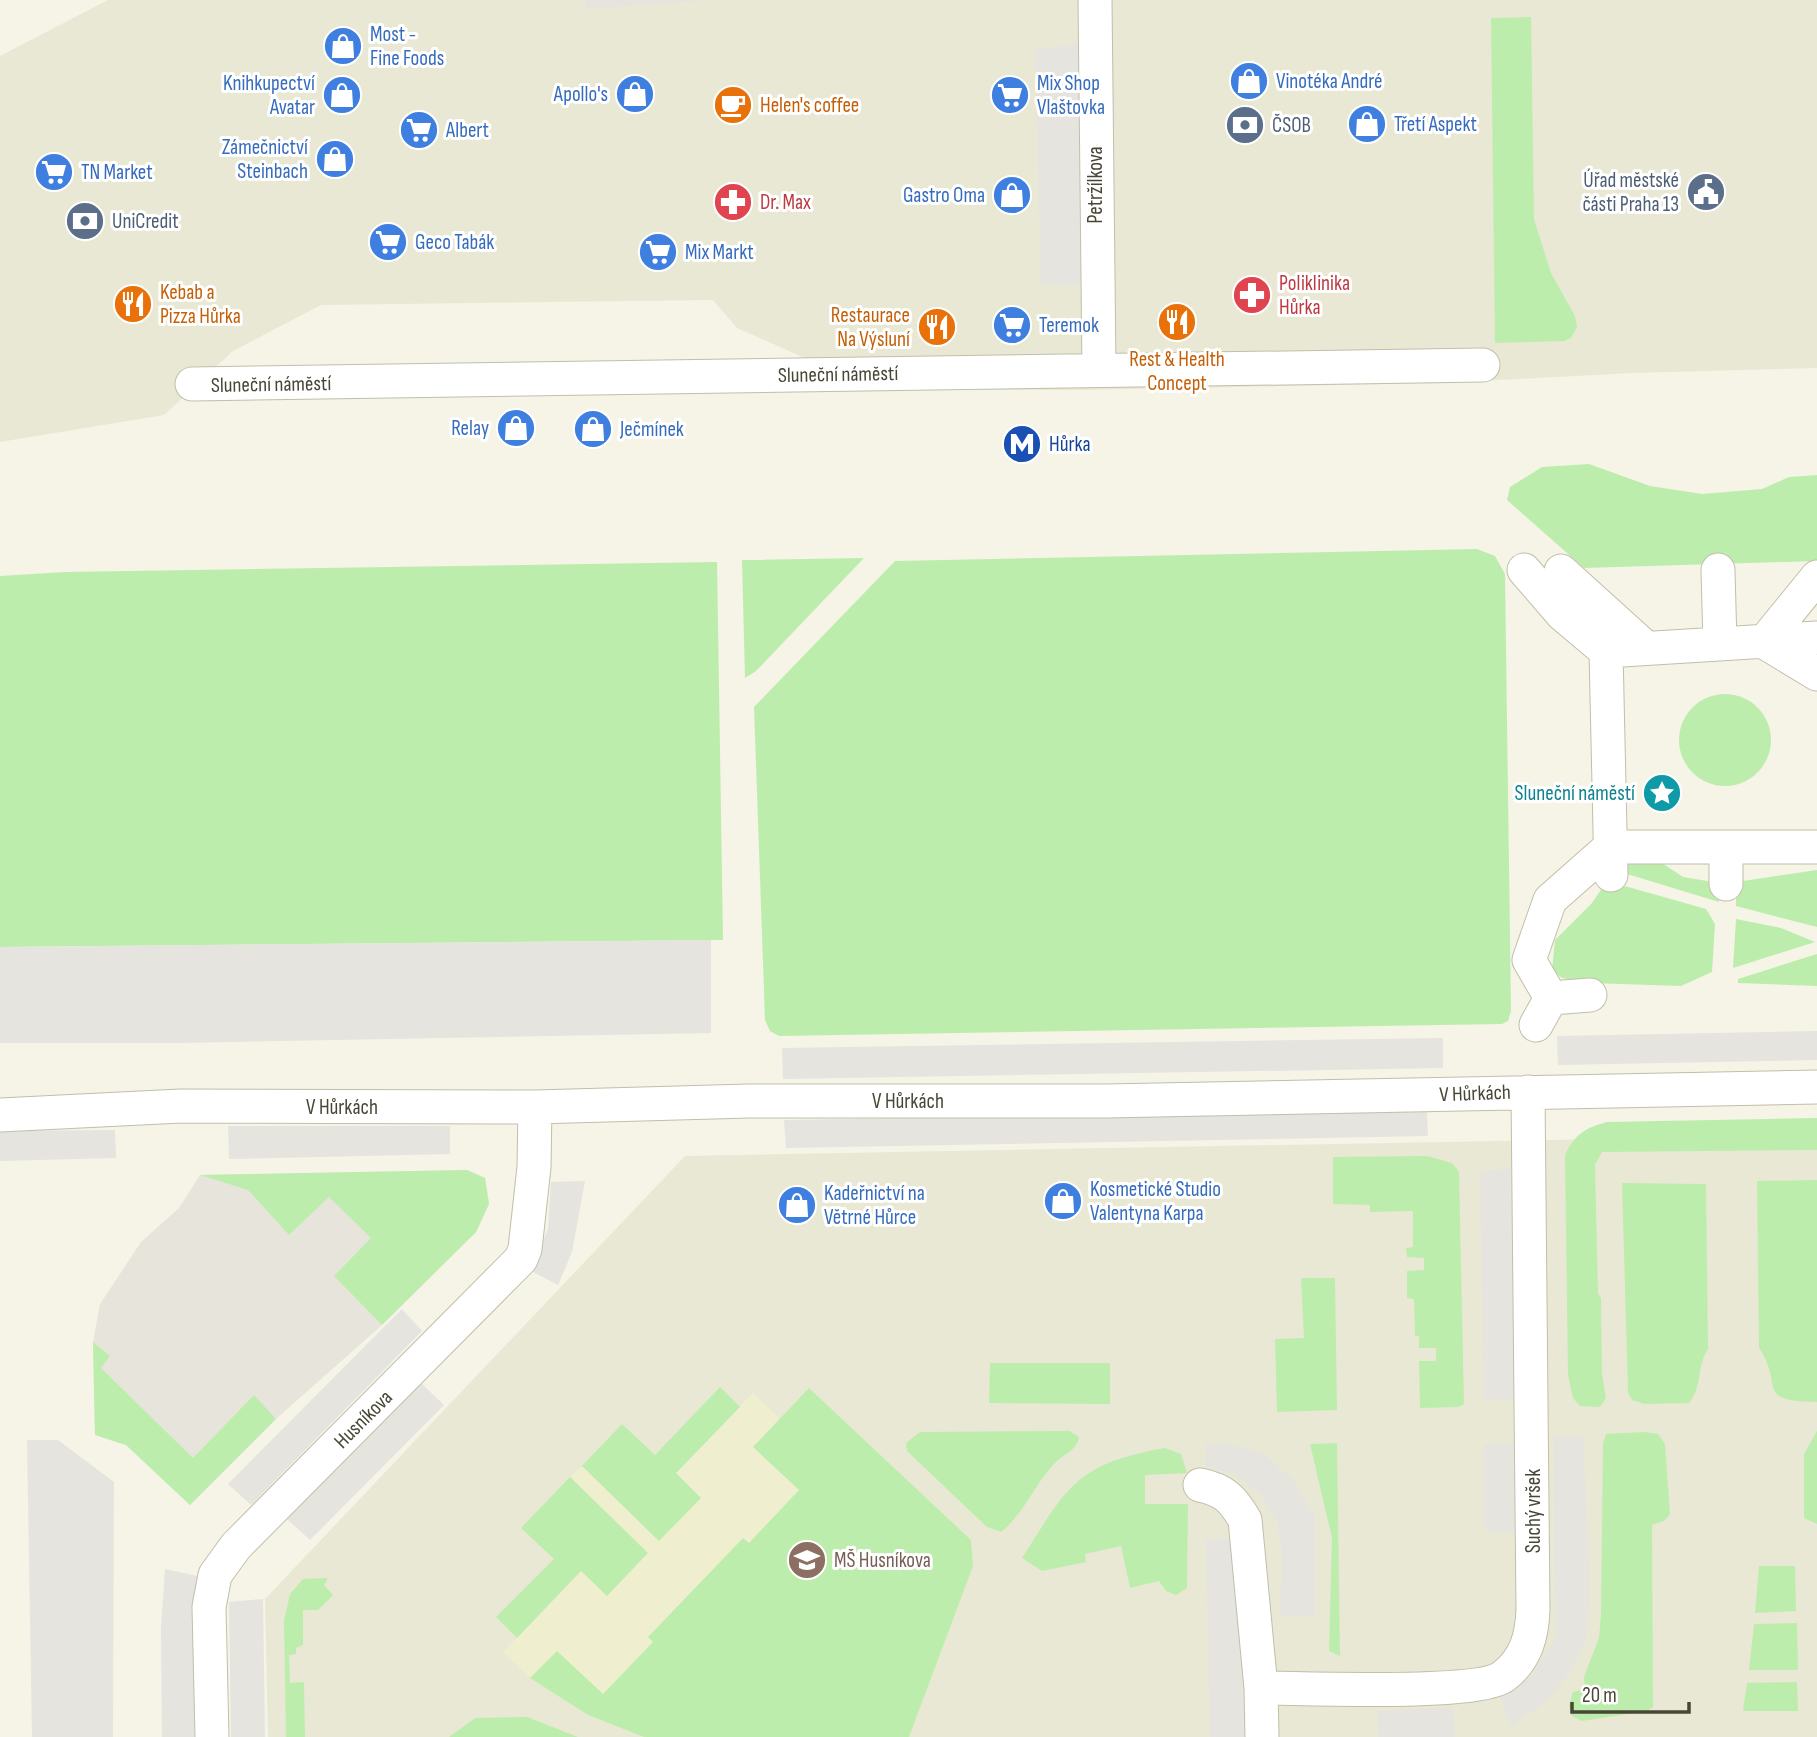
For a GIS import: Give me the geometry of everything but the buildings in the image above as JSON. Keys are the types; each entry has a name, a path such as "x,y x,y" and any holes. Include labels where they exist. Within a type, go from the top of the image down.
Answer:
{"street":[{"name":"Petržílkova","path":"1095,0 1096,318 1099,369"},
{"name":"Sluneční náměstí","path":"192,384 1483,365"},
{"path":"1524,570 1562,614 1606,651 1817,638"},
{"path":"1718,570 1720,644"},
{"path":"1561,571 1646,648"},
{"path":"1764,642 1817,577"},
{"path":"1764,642 1817,674"},
{"path":"1606,651 1610,861"},
{"path":"1726,847 1726,884"},
{"path":"1590,995 1544,1011 1529,960 1550,900 1610,861 1726,847 1817,847"},
{"name":"V Hůrkách","path":"0,1115 181,1106 535,1107 750,1101 1106,1101 1817,1087"},
{"name":"Suchý vršek","path":"1261,1688 1470,1687 1504,1676 1524,1654 1532,1632 1533,1610 1528,1092"},
{"name":"Husníkova","path":"212,1737 209,1607 215,1575 236,1546 521,1259 525,1249 534,1167 535,1107"},
{"path":"1200,1485 1217,1489 1234,1500 1245,1520 1261,1688 1262,1737"}],"shaded area":[{"path":"108,0 1817,0 1817,368 1632,373 1440,383 1081,390 875,389 737,328 713,300 321,305 233,351 164,415 0,442 0,56"},
{"path":"585,0 710,0 586,9"},
{"path":"1111,26 1116,124 1103,123 1083,286 1041,283 1035,49 1072,46 1101,27"},
{"path":"711,940 711,1033 178,1043 0,1043 0,947"},
{"path":"1817,1031 1817,1060 1558,1065 1557,1036"},
{"path":"1443,1038 1443,1068 783,1079 782,1048"},
{"path":"1427,1110 1428,1136 786,1148 784,1120"},
{"path":"228,1126 450,1126 450,1154 229,1159"},
{"path":"115,1130 116,1158 0,1161 0,1131"},
{"path":"1817,1135 1817,1737 268,1737 265,1599 685,1156"},
{"path":"1511,1169 1515,1400 1484,1400 1480,1171"},
{"path":"467,1170 485,1178 489,1204 476,1232 382,1325 276,1419 190,1505 126,1445 95,1435 93,1342 100,1304 141,1242 179,1208 200,1175"},
{"path":"585,1181 572,1252 558,1285 531,1271 548,1229 551,1182"},
{"path":"402,1309 422,1331 251,1505 228,1484"},
{"path":"421,1383 444,1405 310,1540 286,1518"},
{"name":"MŠ Husníkova","path":"809,1388 971,1540 973,1566 909,1737 644,1737 588,1715 530,1678 503,1652 581,1571 648,1553 570,1477 582,1466 659,1541 676,1473 753,1393 780,1419"},
{"path":"1553,1436 1583,1437 1590,1589 1586,1641 1569,1674 1547,1700 1512,1727 1499,1694 1532,1675 1556,1638"},
{"path":"27,1440 58,1440 114,1482 113,1737 32,1737"},
{"path":"1206,1443 1241,1447 1263,1453 1294,1481 1315,1517 1315,1617 1280,1616 1282,1554 1278,1524 1262,1496 1236,1475 1205,1466"},
{"path":"1484,1444 1517,1444 1514,1534 1484,1530"},
{"path":"1206,1539 1238,1539 1244,1737 1210,1737"},
{"path":"165,1569 197,1576 194,1602 196,1737 162,1737 161,1626"},
{"path":"263,1599 265,1737 231,1737 229,1602"},
{"path":"1453,1707 1455,1737 1379,1737 1377,1711"}],"green space":[{"path":"1531,17 1534,219 1551,273 1575,316 1577,327 1571,338 1564,341 1495,343 1491,18"},
{"path":"1589,464 1650,486 1702,494 1762,489 1789,477 1817,475 1817,561 1584,568 1507,500 1510,487 1542,467"},
{"path":"1477,549 1495,556 1505,574 1511,1011 1508,1021 1502,1024 779,1036 770,1031 765,1020 754,707 895,561"},
{"path":"864,558 756,671 745,678 742,560"},
{"path":"717,562 723,940 0,947 0,576 65,572"},
{"path":"1725,694 1743,697 1758,707 1768,722 1771,740 1768,758 1758,773 1743,783 1725,786 1707,783 1692,773 1682,758 1679,740 1682,722 1692,707 1707,697"},
{"path":"1623,856 1656,859 1683,877 1719,883 1719,902 1614,870"},
{"path":"1817,870 1817,927 1736,906 1736,882"},
{"path":"1607,881 1706,909 1715,924 1712,972 1681,986 1590,983 1562,978 1552,970 1555,940 1592,903"},
{"path":"1736,919 1781,928 1815,942 1733,968"},
{"path":"1817,954 1817,986 1738,983 1738,979"},
{"path":"1817,1118 1817,1150 1602,1152 1595,1165 1598,1293 1601,1298 1602,1374 1606,1398 1600,1407 1580,1406 1573,1398 1568,1375 1565,1155 1577,1137 1607,1122"},
{"path":"1427,1156 1452,1163 1459,1172 1464,1404 1459,1407 1420,1408 1419,1361 1436,1361 1436,1348 1419,1348 1419,1336 1415,1336 1414,1299 1407,1298 1407,1271 1424,1270 1424,1258 1407,1257 1406,1248 1413,1247 1413,1211 1370,1212 1370,1205 1333,1204 1333,1157"},
{"path":"467,1170 485,1178 489,1204 476,1232 382,1325 334,1276 371,1238 329,1197 289,1235 248,1190 200,1175"},
{"path":"1817,1180 1817,1402 1797,1401 1777,1394 1759,1348 1757,1181"},
{"path":"1622,1183 1706,1184 1708,1349 1696,1390 1689,1403 1645,1404 1632,1400 1628,1393"},
{"path":"1301,1278 1335,1278 1337,1410 1277,1412 1275,1339 1304,1338"},
{"path":"93,1342 110,1356 101,1368 193,1458 254,1395 276,1419 190,1505 126,1445 95,1435"},
{"path":"990,1363 1110,1363 1110,1404 989,1403"},
{"path":"720,1387 740,1407 676,1473 701,1498 659,1541 582,1466 622,1424 655,1455"},
{"name":"MŠ Husníkova","path":"809,1388 971,1540 973,1566 909,1737 644,1737 588,1715 530,1678 557,1651 603,1694 653,1642 648,1637 743,1538 749,1543 799,1490 753,1447"},
{"path":"1070,1431 1079,1437 1076,1445 1049,1469 1017,1516 1001,1532 987,1527 907,1451 906,1443 920,1432"},
{"path":"1817,1431 1817,1524 1804,1518 1804,1454"},
{"path":"1606,1434 1658,1434 1665,1444 1670,1514 1664,1521 1652,1525 1653,1707 1647,1711 1582,1721 1572,1716 1569,1705 1573,1692 1585,1689 1584,1677 1599,1638 1603,1444"},
{"path":"1337,1443 1340,1656 1329,1651 1332,1538 1310,1444"},
{"path":"1165,1448 1181,1454 1187,1473 1145,1475 1145,1504 1188,1504 1187,1588 1176,1595 1166,1591 1159,1581 1130,1588 1121,1546 1085,1554 1086,1562 1042,1571 1022,1558 1051,1513 1077,1482 1112,1462"},
{"path":"570,1477 648,1553 607,1596 581,1571 517,1638 496,1617 554,1559 521,1528"},
{"path":"1759,1566 1795,1566 1796,1611 1755,1613"},
{"path":"328,1578 324,1585 333,1595 318,1610 303,1610 303,1645 296,1648 296,1654 289,1655 290,1683 304,1682 305,1737 286,1737 284,1621 290,1594 303,1579"},
{"path":"1797,1623 1798,1670 1749,1670 1754,1624"},
{"path":"1797,1682 1798,1711 1743,1711 1747,1683"},
{"path":"527,1717 578,1737 449,1737 475,1718"}],"place":[{"name":"Most - Fine Foods","path":"343,46"},
{"name":"Vinotéka André","path":"1249,81"},
{"name":"Apollo's","path":"635,94"},
{"name":"Knihkupectví Avatar","path":"342,95"},
{"name":"Mix Shop Vlaštovka","path":"1010,95"},
{"name":"Helen's coffee","path":"733,105"},
{"name":"Třetí Aspekt","path":"1367,124"},
{"name":"ČSOB","path":"1245,125"},
{"name":"Albert","path":"419,130"},
{"name":"Zámečnictví Steinbach","path":"335,159"},
{"name":"TN Market","path":"54,172"},
{"name":"Úřad městské části Praha 13","path":"1706,192"},
{"name":"Gastro Oma","path":"1012,195"},
{"name":"Dr. Max","path":"733,202"},
{"name":"UniCredit","path":"85,221"},
{"name":"Geco Tabák","path":"388,242"},
{"name":"Mix Markt","path":"658,252"},
{"name":"Poliklinika Hůrka","path":"1252,295"},
{"name":"Kebab a Pizza Hůrka","path":"133,304"},
{"name":"Rest & Health Concept","path":"1177,322"},
{"name":"Teremok","path":"1012,325"},
{"name":"Restaurace Na Výsluní","path":"937,327"},
{"name":"Relay","path":"516,428"},
{"name":"Ječmínek","path":"593,429"},
{"name":"Hůrka","path":"1022,444"},
{"name":"Sluneční náměstí","path":"1662,793"},
{"name":"Kosmetické Studio Valentyna Karpa","path":"1063,1201"},
{"name":"Kadeřnictví na Větrné Hůrce","path":"797,1205"},
{"name":"MŠ Husníkova","path":"807,1560"}]}
